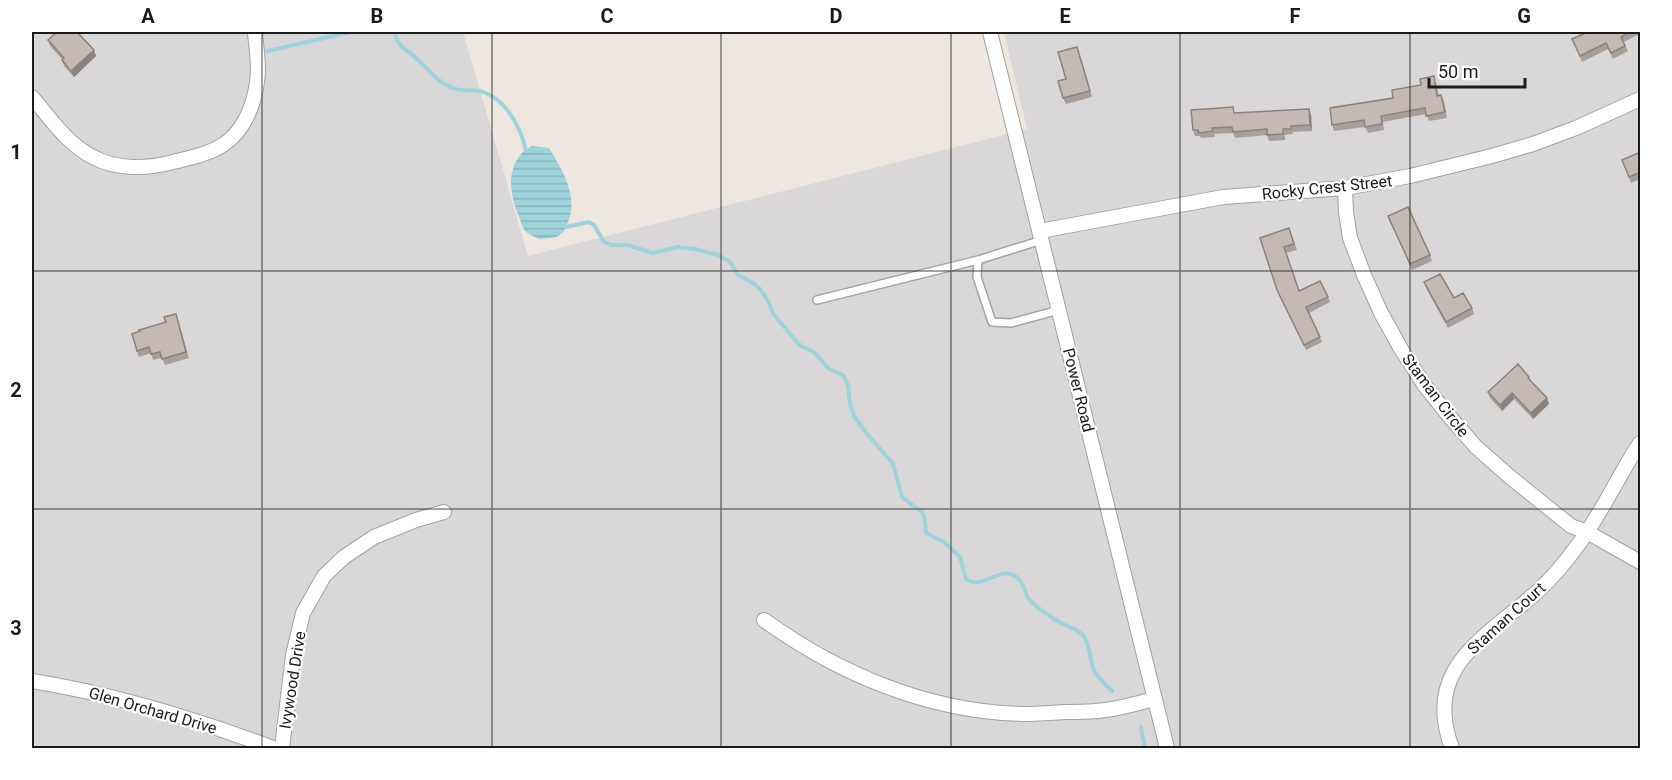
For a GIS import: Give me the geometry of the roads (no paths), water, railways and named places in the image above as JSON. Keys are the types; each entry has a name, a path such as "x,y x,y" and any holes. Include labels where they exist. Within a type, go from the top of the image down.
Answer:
{"street":[{"path":"32,97 67,138 90,156 104,162 136,167 158,166 200,155 224,145 242,127 252,104 258,80 255,32"},
{"name":"Power Road","path":"990,32 1167,748"},
{"name":"Rocky Crest Street","path":"1041,236 1223,197 1345,188 1410,176 1533,144 1641,99"},
{"name":"Staman Circle","path":"1345,188 1350,238 1364,275 1381,313 1425,386 1449,416 1510,477 1571,526 1587,532 1641,562"},
{"name":"Staman Court","path":"1452,748 1443,718 1445,692 1455,670 1467,652 1485,633 1540,590 1578,545 1641,443"},
{"name":"Ivywood Drive","path":"282,748 293,655 303,613 324,576 344,557 374,537 416,520 444,512"},
{"path":"764,620 827,660 885,686 944,704 1023,714 1106,710 1154,699"},
{"name":"Glen Orchard Drive","path":"32,681 75,688 158,710 225,730 273,748"}],"lane":[{"path":"817,300 978,260 1041,236"},
{"path":"978,260 976,278 992,322 1011,323 1059,310"}],"water":[{"path":"532,146 549,148 568,184 572,203 571,213 562,233 554,238 539,239 526,232 512,196 511,176 517,159"}],"waterway":[{"path":"268,51 350,32"},
{"path":"394,32 401,46 443,83 456,89 480,91 505,107 516,124 526,151"},
{"path":"563,223 566,227 589,222 594,225 604,242 612,245 627,245 653,253 678,247 695,249 718,255 730,262 738,275 760,289 774,315 796,341 814,352 829,369 843,375 848,385 854,416 893,464 902,497 923,513 926,533 944,542 960,557 966,579 978,582 1003,574 1018,578 1029,599 1035,605 1083,635 1096,673 1112,691"},
{"path":"1141,727 1145,748"}]}
